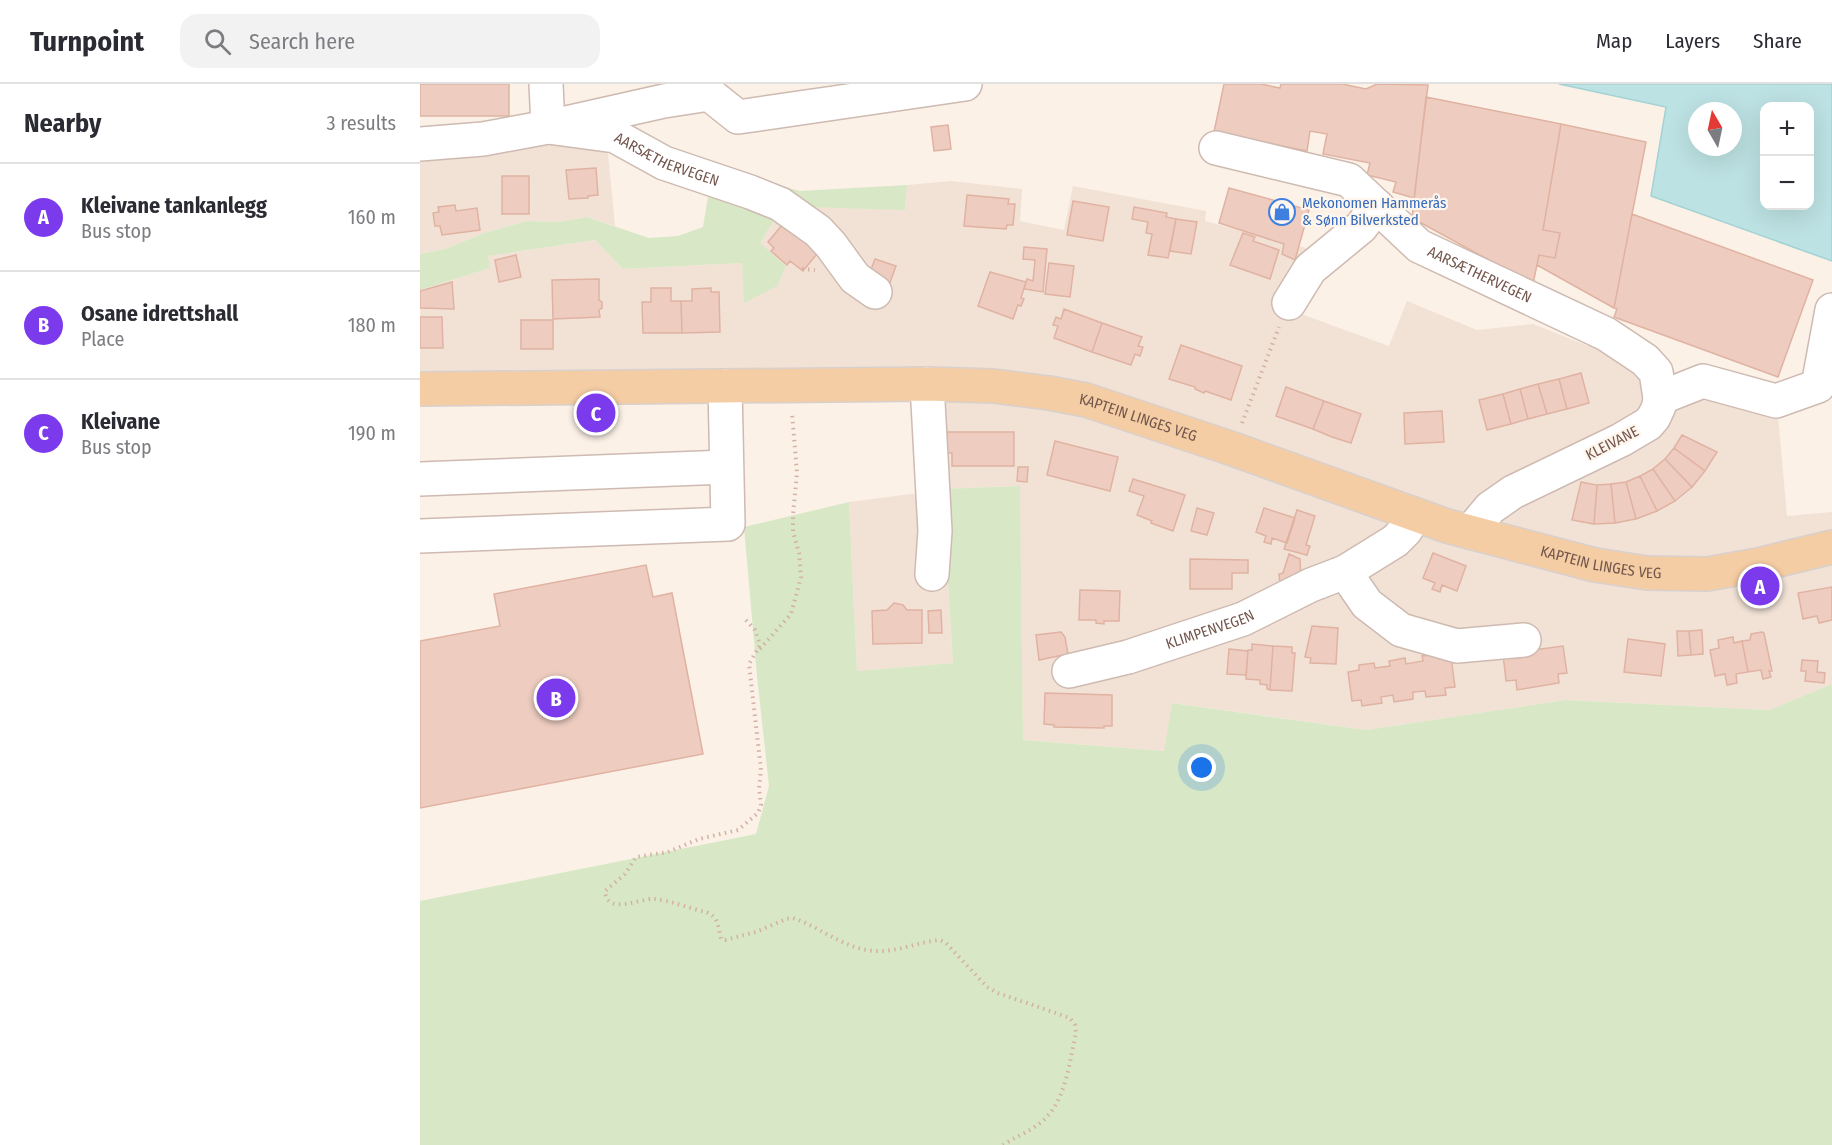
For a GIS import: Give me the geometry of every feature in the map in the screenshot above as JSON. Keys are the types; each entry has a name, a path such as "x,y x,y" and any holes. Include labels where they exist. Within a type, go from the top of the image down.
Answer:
{"main road":[{"name":"KAPTEIN LINGES VEG","path":"420,389 927,384 993,386 1086,400 1233,449 1413,514 1470,532 1595,565 1647,573 1707,574 1758,565 1832,547"}],"street":[{"path":"546,84 548,127 709,89 738,117 965,84"},
{"name":"AARSÆTHERVEGEN","path":"420,144 483,139 548,127 615,136 664,163 780,204 818,231 855,278 875,292"},
{"name":"AARSÆTHERVEGEN","path":"1216,148 1348,180 1419,246 1606,334 1645,360 1656,372 1660,398"},
{"path":"1289,303 1310,269 1361,226 1377,206"},
{"path":"1660,398 1703,381 1776,401 1818,386 1832,310"},
{"path":"927,384 935,531 932,574"},
{"path":"420,536 728,524 725,386"},
{"name":"KLEIVANE","path":"1470,532 1490,508 1513,492 1621,440 1648,424 1654,417 1660,398"},
{"path":"420,479 726,467"},
{"name":"KLIMPENVEGEN","path":"1069,671 1103,664 1244,619 1311,585 1345,572 1395,541 1406,530 1413,514"},
{"path":"1345,572 1367,603 1401,630 1457,646 1524,640"}],"path":[{"path":"1233,449 1289,303"},
{"path":"790,386 797,473 792,515 801,577 791,614 752,657 750,664 761,770 758,813 738,830 699,838 668,852 636,857 625,874 605,891 606,897 609,902 619,905 651,899 706,912 716,919 721,939 724,940 756,932 793,918 853,947 875,951 895,950 940,940 946,943 987,987 1070,1018 1075,1025 1076,1033 1063,1089 1053,1111 1040,1123 1004,1145"},
{"path":"581,418 615,416"},
{"path":"746,621 755,630 760,645 758,651"}],"shaded area":[{"path":"548,136 607,143 615,226 587,217 559,222 527,221 484,233 445,249 420,254 420,150"},
{"path":"951,181 1022,189 1020,221 1064,230 1073,186 1206,211 1205,221 1306,248 1282,307 1389,346 1407,301 1477,330 1533,324 1588,346 1595,338 1778,416 1787,516 1832,512 1832,684 1769,710 1565,700 1366,730 1173,703 1165,751 1023,740 1019,486 942,489 953,663 857,671 849,502 919,493 916,391 420,401 420,290 490,268 487,256 595,240 623,269 742,263 745,302 760,243 778,214 799,207 905,209 907,185"}],"green space":[{"path":"713,166 800,191 907,185 905,210 799,207 778,214 760,243 786,266 777,286 744,303 742,263 623,269 595,240 488,256 490,268 420,290 420,254 445,249 484,233 527,221 559,222 587,217 649,238 678,236 703,227"},
{"path":"1020,486 1023,740 1164,751 1172,703 1366,730 1565,700 1769,710 1832,684 1832,1145 420,1145 420,901 756,834 769,786 744,527 849,502 857,671 953,663 942,489"}],"water":[{"path":"1559,84 1832,84 1832,261 1651,196 1666,107"}],"building":[{"path":"420,84 509,84 509,116 420,116"},
{"path":"1224,84 1261,84 1280,88 1281,84 1342,84 1366,89 1377,84 1428,85 1414,198 1393,192 1396,182 1367,175 1370,163 1323,154 1327,134 1310,131 1307,151 1214,132"},
{"path":"1426,97 1561,124 1543,230 1560,233 1555,258 1539,255 1533,284 1412,218"},
{"path":"1561,124 1646,142 1614,308 1537,265 1539,255 1555,258 1560,233 1543,230"},
{"path":"948,125 951,149 934,151 931,127"},
{"path":"596,168 598,195 569,199 566,170"},
{"path":"502,176 529,176 529,214 502,214"},
{"path":"1229,188 1309,210 1295,260 1282,254 1284,244 1219,223"},
{"path":"967,195 1009,199 1008,204 1015,204 1013,225 1007,225 1006,229 964,226"},
{"path":"1073,201 1109,207 1103,241 1067,235"},
{"path":"455,205 456,211 477,208 480,230 442,235 440,226 435,226 433,213 439,212 438,207"},
{"path":"1134,207 1167,213 1166,217 1176,219 1168,258 1148,255 1152,234 1146,233 1148,222 1132,219"},
{"path":"1632,214 1813,280 1778,377 1614,317"},
{"path":"1176,219 1197,222 1191,254 1170,251"},
{"path":"786,220 821,249 803,271 790,261 787,265 771,251 774,248 768,242"},
{"path":"1243,233 1255,237 1253,241 1279,250 1270,279 1230,265"},
{"path":"1024,247 1047,249 1043,292 1024,289 1027,279 1033,281 1035,260 1023,259"},
{"path":"516,255 521,277 499,282 495,260"},
{"path":"875,259 896,266 888,288 867,280"},
{"path":"1049,263 1074,266 1070,297 1045,294"},
{"path":"990,272 1026,282 1021,298 1024,299 1021,306 1018,305 1013,319 978,306"},
{"path":"599,279 599,300 602,302 602,308 599,310 600,317 553,319 552,280"},
{"path":"452,282 454,309 420,308 420,291"},
{"path":"651,288 671,288 671,301 681,301 682,333 643,333 642,302 651,302"},
{"path":"711,288 711,292 719,292 720,332 682,333 681,301 692,301 692,289"},
{"path":"1064,309 1102,323 1092,352 1054,338 1058,326 1053,325 1056,317 1061,319"},
{"path":"420,317 442,317 443,348 420,348"},
{"path":"521,320 553,320 553,349 521,349"},
{"path":"1102,323 1142,337 1138,346 1143,347 1140,356 1135,354 1131,365 1092,352"},
{"path":"1181,345 1242,366 1231,400 1205,391 1204,393 1195,387 1169,379"},
{"path":"1581,373 1589,403 1567,409 1559,379"},
{"path":"1559,379 1567,409 1547,414 1538,384"},
{"path":"1538,384 1547,414 1528,419 1520,389"},
{"path":"1286,387 1324,401 1313,429 1276,416"},
{"path":"1520,389 1528,419 1511,424 1503,394"},
{"path":"1503,394 1511,424 1487,430 1479,400"},
{"path":"1324,401 1361,414 1351,443 1313,429"},
{"path":"1442,411 1444,442 1405,444 1404,413"},
{"path":"947,432 1014,432 1014,466 952,466 952,453 947,453"},
{"path":"1682,435 1717,452 1705,471 1674,448"},
{"path":"1055,441 1118,457 1110,491 1047,475"},
{"path":"1674,448 1705,471 1692,487 1665,459"},
{"path":"1665,459 1692,487 1675,501 1653,469"},
{"path":"1018,467 1028,467 1027,482 1017,481"},
{"path":"1653,469 1675,501 1657,511 1640,476"},
{"path":"1640,476 1657,511 1636,519 1626,482"},
{"path":"1133,479 1185,495 1173,531 1137,515 1144,496 1129,491"},
{"path":"1581,482 1597,485 1594,524 1572,520"},
{"path":"1626,482 1636,519 1615,523 1611,484"},
{"path":"1611,484 1615,523 1594,524 1597,485"},
{"path":"1197,508 1214,513 1207,535 1191,531"},
{"path":"1264,508 1295,518 1287,543 1272,538 1271,544 1264,542 1266,536 1256,532"},
{"path":"1297,510 1315,516 1306,545 1310,546 1307,555 1284,549"},
{"path":"1433,553 1466,566 1457,591 1442,585 1440,592 1432,589 1435,583 1423,578"},
{"path":"1289,554 1300,559 1301,582 1280,584 1279,574 1283,573"},
{"path":"1190,559 1248,560 1248,573 1232,573 1232,589 1190,589"},
{"path":"646,565 653,597 672,593 703,754 420,808 420,641 500,626 494,594"},
{"path":"1832,587 1832,620 1819,623 1817,616 1803,619 1798,593"},
{"path":"1080,590 1120,591 1119,621 1104,621 1104,624 1096,623 1096,620 1079,620"},
{"path":"894,603 903,605 907,610 922,610 922,643 873,644 872,611 887,610"},
{"path":"941,610 942,633 929,633 928,611"},
{"path":"1312,626 1338,628 1336,664 1310,663 1311,658 1305,657"},
{"path":"1702,630 1703,654 1691,655 1689,631"},
{"path":"1677,631 1689,631 1691,655 1678,656"},
{"path":"1061,632 1065,637 1068,654 1039,660 1036,635"},
{"path":"1762,632 1772,671 1769,671 1771,677 1763,679 1761,670 1748,672 1742,641 1750,640 1751,634"},
{"path":"1733,637 1734,643 1742,641 1748,672 1736,674 1737,683 1727,685 1725,674 1715,676 1710,650 1719,648 1718,640"},
{"path":"1628,639 1665,644 1661,676 1624,672"},
{"path":"1252,644 1273,646 1270,690 1267,689 1267,685 1260,684 1260,680 1246,679 1248,650 1252,650"},
{"path":"1273,646 1292,647 1292,653 1295,653 1292,691 1270,690"},
{"path":"1563,646 1567,673 1558,674 1559,683 1517,690 1516,680 1506,681 1503,654"},
{"path":"1229,649 1248,651 1246,675 1227,674"},
{"path":"1438,654 1439,659 1451,657 1455,687 1445,688 1446,695 1426,697 1425,691 1413,692 1413,699 1394,702 1393,695 1381,697 1382,703 1362,706 1361,700 1352,701 1348,672 1359,670 1359,665 1374,663 1375,668 1390,666 1389,661 1405,658 1406,664 1423,661 1422,656"},
{"path":"1802,660 1818,661 1817,672 1825,673 1824,683 1805,681 1806,671 1801,671"},
{"path":"1045,693 1112,695 1112,726 1104,726 1104,728 1054,727 1054,725 1044,724"}],"place":[{"name":"Mekonomen Hammerås & Sønn Bilverksted","path":"1282,212"},
{"name":"Kleivane","path":"596,413"},
{"name":"Kleivane tankanlegg","path":"1760,586"},
{"name":"Osane idrettshall","path":"556,698"}]}
